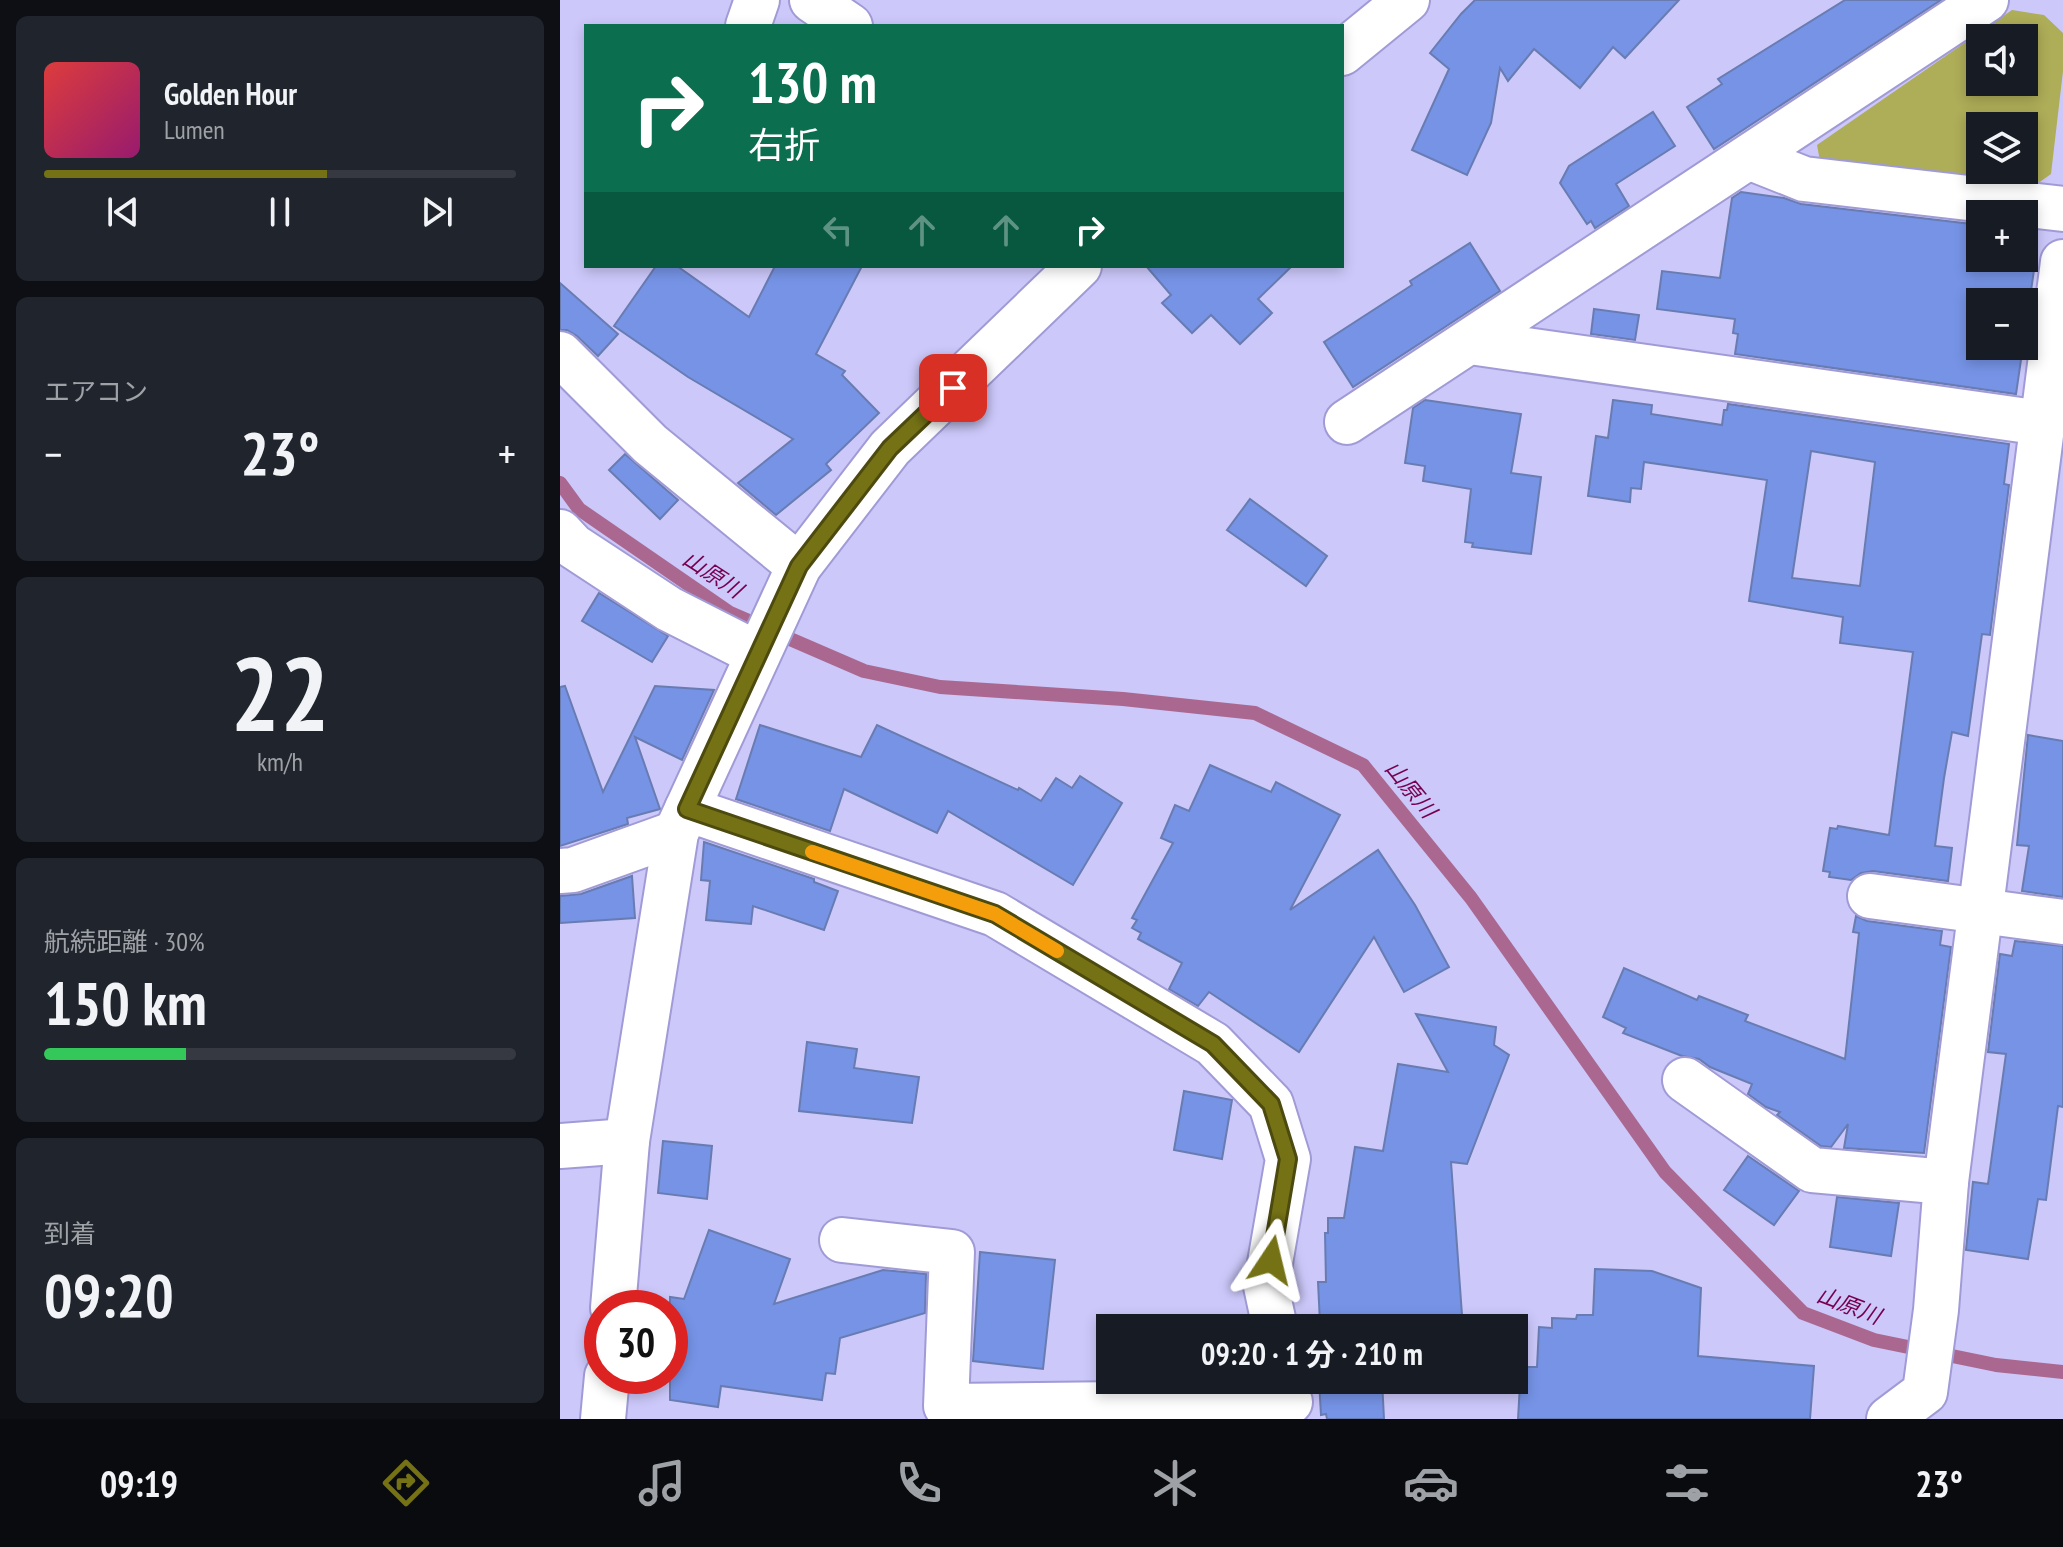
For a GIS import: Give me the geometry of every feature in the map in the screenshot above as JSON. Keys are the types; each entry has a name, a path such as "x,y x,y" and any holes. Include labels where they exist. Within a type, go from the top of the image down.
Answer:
{"street":[{"path":"749,24 757,0"},
{"path":"812,0 847,24"},
{"path":"1358,28 1407,0"},
{"path":"1347,422 1986,0"},
{"path":"1751,158 1804,179 2063,209"},
{"path":"1889,1419 1925,1392 1936,1310 1946,1182 2063,262"},
{"path":"615,1290 627,1141 681,821 799,566 890,448 1077,268"},
{"path":"1470,342 2042,423"},
{"path":"560,354 650,444 799,566"},
{"path":"560,532 573,546 669,609 758,654"},
{"path":"560,871 573,870 681,821 995,914 1213,1044 1271,1104 1288,1159 1266,1286 1272,1314"},
{"path":"1870,896 2063,922"},
{"path":"1685,1080 1812,1170 1946,1182"},
{"path":"560,1146 627,1141"},
{"path":"842,1240 952,1252 946,1406 1290,1400"},
{"path":"603,1419 605,1394"}],"shaded area":[{"path":"2012,10 2044,15 2063,33 2063,71 2051,174 2038,183 2038,112 1966,112 1966,180 1820,161 1817,145 1966,42 1966,96 2038,96 2038,24 1992,24"},
{"path":"1992,184 2037,184 2030,189"}],"building":[{"path":"1475,0 1679,0 1625,58 1613,47 1580,88 1534,49 1508,81 1500,68 1491,123 1467,175 1412,150 1449,69 1430,53"},
{"path":"1845,0 1941,0 1714,149 1687,107 1722,84 1718,79"},
{"path":"1653,112 1675,146 1616,184 1629,206 1595,228 1591,221 1587,224 1560,183 1569,166"},
{"path":"1741,192 1784,198 1801,204 1966,223 1966,272 2034,272 2031,288 1966,288 1966,360 2021,360 2016,394 1735,354 1738,334 1733,333 1735,319 1657,309 1662,271 1720,278 1732,198"},
{"path":"1470,243 1500,291 1353,387 1324,342"},
{"path":"655,268 680,268 749,317 774,268 861,268 816,354 845,371 842,375 879,413 826,464 831,470 776,515 738,483 793,439 688,377 614,326"},
{"path":"1148,268 1290,268 1258,299 1272,313 1240,344 1211,315 1192,333 1162,303 1171,295"},
{"path":"560,283 618,334 598,356 577,336 560,330"},
{"path":"1594,309 1639,315 1635,340 1591,334"},
{"path":"1425,400 1521,414 1511,473 1541,477 1531,554 1472,547 1473,543 1465,542 1471,489 1423,481 1425,466 1405,463 1413,408"},
{"path":"1613,400 1652,405 1651,414 1722,425 1728,404 2009,444 2004,484 2009,485 1990,635 1982,634 1968,736 1952,732 1944,778 1935,846 1952,848 1948,881 1873,871 1861,873 1851,880 1829,877 1830,872 1823,871 1830,828 1837,829 1838,826 1889,835 1913,652 1840,643 1843,617 1749,601 1767,480 1644,462 1641,489 1631,488 1630,502 1588,496 1596,436 1608,438","holes":["1811,451 1875,462 1860,586 1792,578"]},
{"path":"625,454 678,500 660,519 609,470"},
{"path":"1250,499 1327,556 1306,586 1227,530"},
{"path":"599,593 668,636 652,662 582,621"},
{"path":"565,686 603,792 655,686 714,690 682,760 635,737 660,809 627,818 628,824 560,846 560,687"},
{"path":"760,725 861,757 877,725 1019,788 1041,801 1056,778 1072,788 1080,776 1122,803 1073,885 948,811 937,833 844,789 830,831 736,799"},
{"path":"2028,735 2063,741 2063,897 2022,891 2029,846 2017,845"},
{"path":"1210,765 1271,792 1276,782 1340,815 1290,910 1378,850 1415,905 1449,967 1404,992 1374,937 1299,1052 1209,992 1198,1006 1169,989 1182,963 1138,939 1141,933 1132,928 1137,920 1132,918 1173,843 1161,838 1175,805 1189,811"},
{"path":"704,842 814,879 814,882 838,891 824,930 753,906 751,924 706,920 710,881 701,880"},
{"path":"632,876 635,918 560,923 560,896 581,894"},
{"path":"1856,916 1867,921 1942,931 1940,945 1951,947 1924,1153 1844,1148 1848,1124 1831,1147 1821,1146 1777,1115 1780,1112 1766,1107 1748,1094 1752,1084 1710,1067 1699,1059 1682,1056 1623,1033 1626,1028 1603,1017 1624,968 1697,1000 1699,996 1748,1015 1745,1021 1845,1059 1859,933 1853,932"},
{"path":"2015,941 2063,946 2063,1107 2058,1106 2046,1200 2038,1199 2028,1259 1966,1250 1973,1182 1988,1184 2006,1054 1988,1052 2000,954 2012,956"},
{"path":"1416,1014 1496,1027 1494,1045 1509,1055 1467,1164 1451,1162 1462,1314 1320,1314 1318,1282 1326,1282 1325,1233 1328,1233 1328,1218 1344,1218 1355,1147 1383,1151 1398,1064 1448,1072"},
{"path":"807,1042 857,1049 854,1068 919,1077 912,1123 799,1111"},
{"path":"1184,1091 1232,1100 1222,1159 1174,1150"},
{"path":"663,1141 712,1146 707,1199 658,1193"},
{"path":"1748,1156 1799,1191 1774,1225 1724,1190"},
{"path":"1837,1197 1899,1203 1891,1256 1830,1247"},
{"path":"709,1230 790,1259 774,1304 883,1270 926,1274 925,1313 840,1338 835,1374 826,1373 822,1400 721,1386 718,1407 670,1400 670,1394 688,1394 687,1290"},
{"path":"980,1252 1055,1260 1043,1369 973,1361"},
{"path":"1595,1269 1652,1271 1701,1288 1698,1356 1814,1366 1810,1419 1518,1419 1519,1394 1528,1394 1528,1367 1537,1367 1539,1327 1552,1328 1552,1318 1576,1319 1577,1315 1593,1315"},
{"path":"1320,1394 1383,1394 1384,1419 1327,1419 1326,1414 1321,1415"}],"waterway":[{"name":"山原川","path":"560,483 579,509 730,613 864,671 940,687 1123,699 1255,713 1363,765 1471,898 1665,1172 1803,1313 1874,1340 1996,1365 2063,1372"}],"slow traffic":[{"path":"812,852 995,914 1057,951"}],"route":[{"path":"953,388 890,448 799,566 687,809 995,914 1213,1044 1271,1104 1288,1159 1271,1260"}]}
